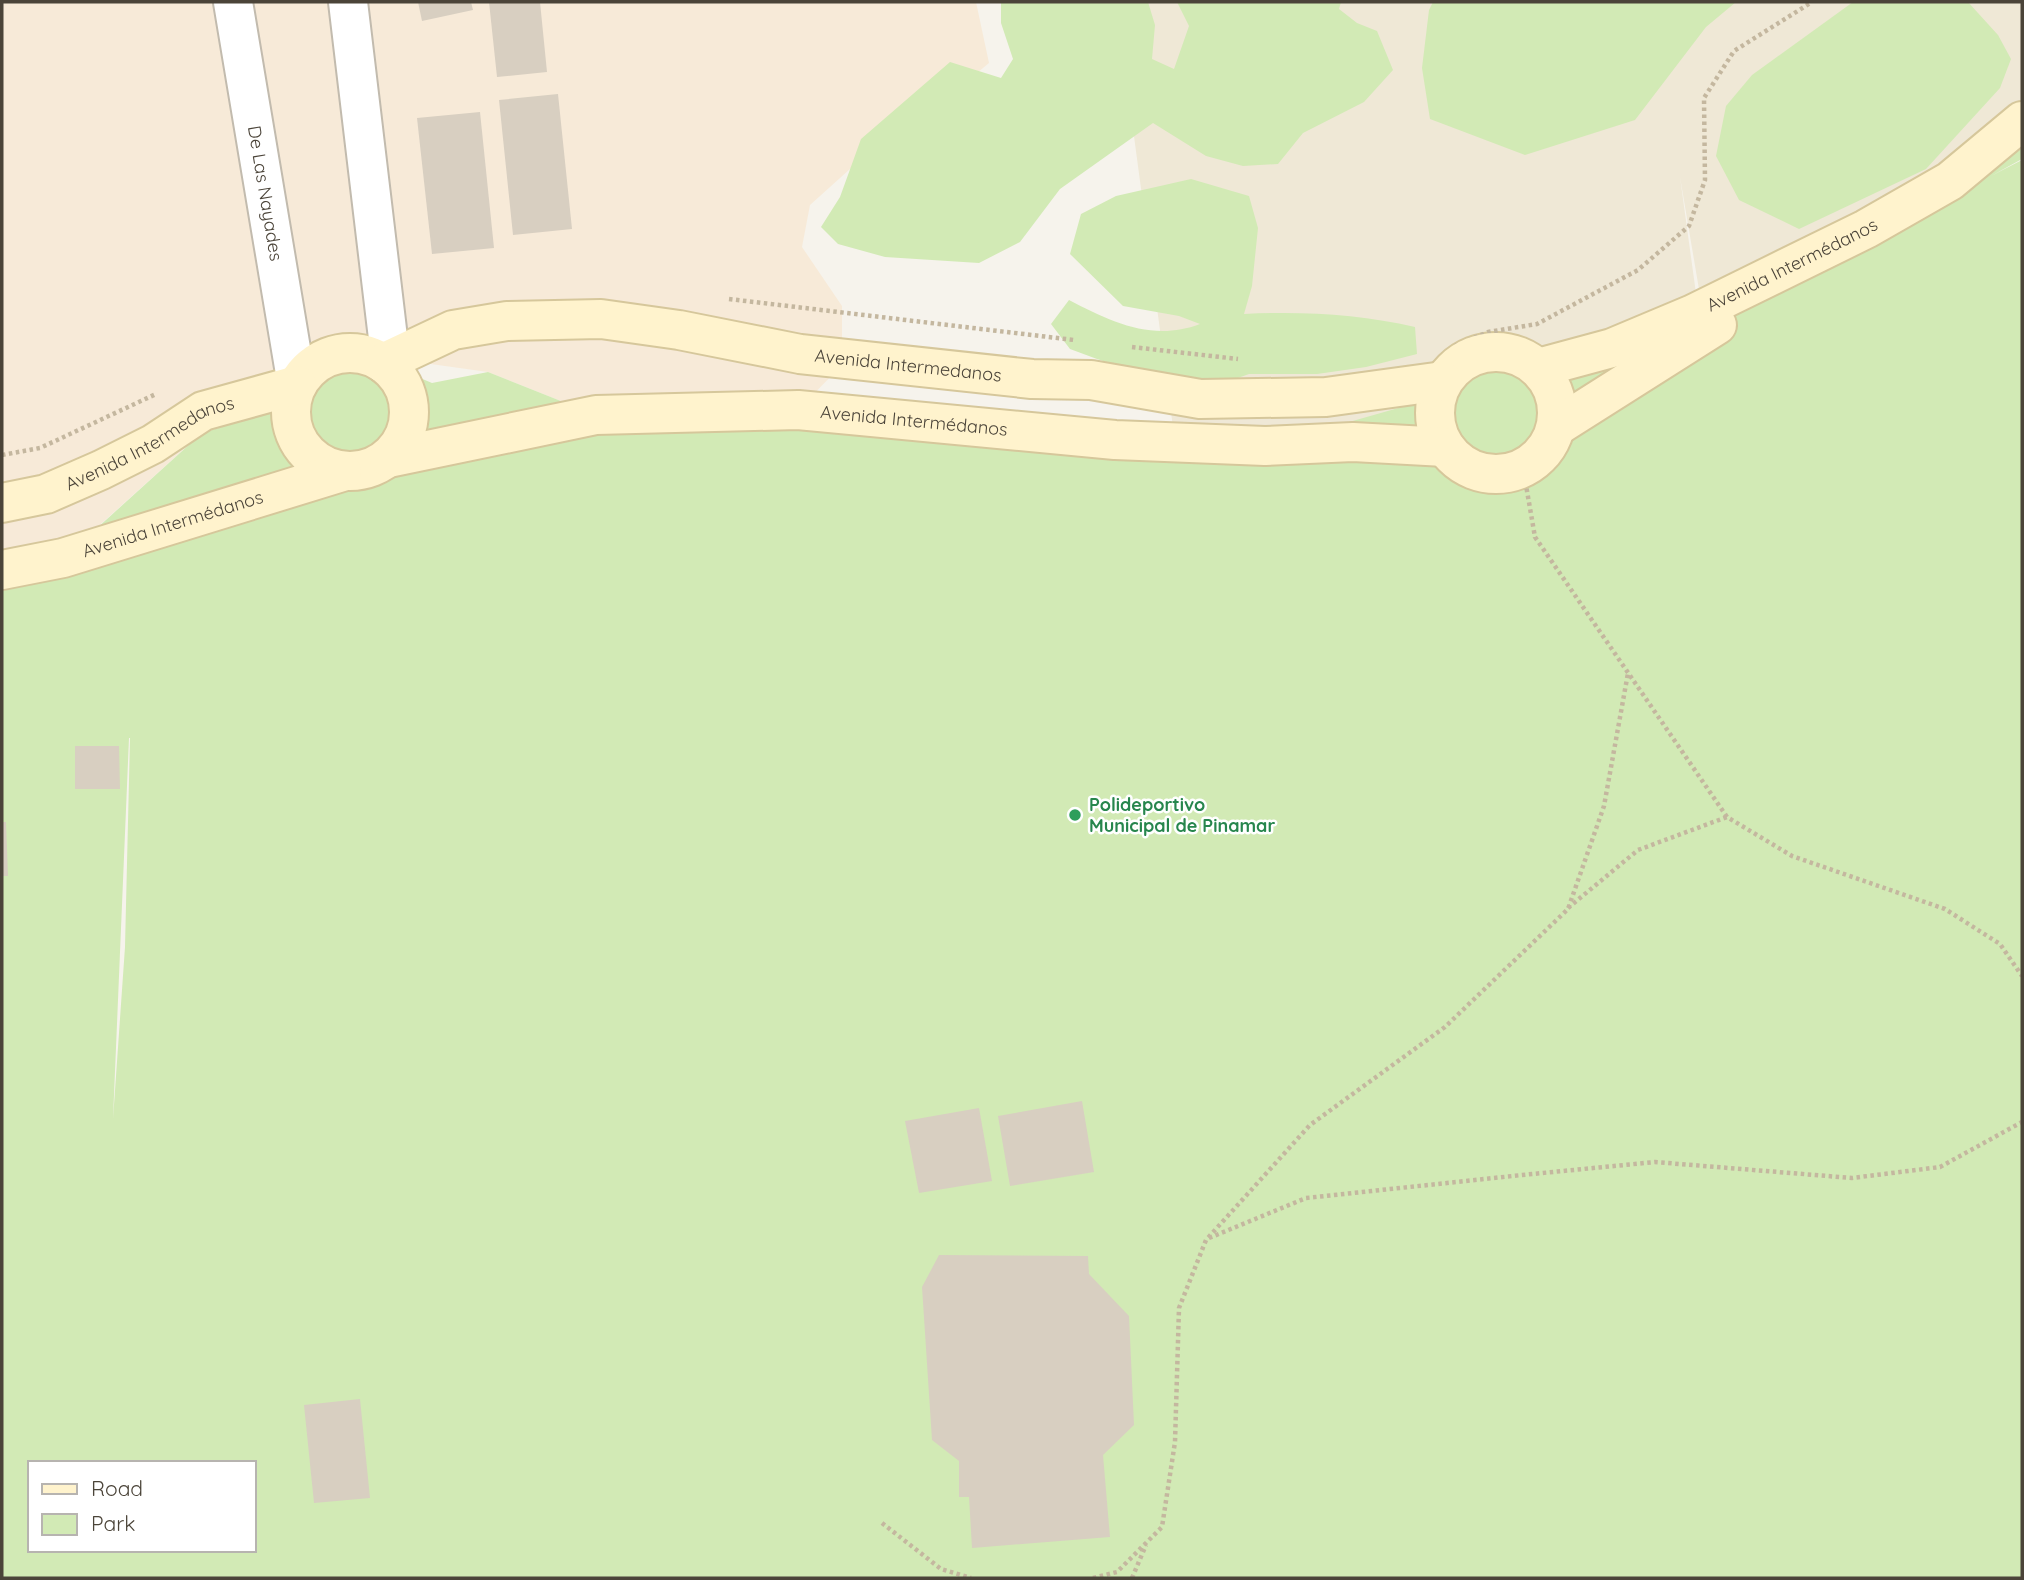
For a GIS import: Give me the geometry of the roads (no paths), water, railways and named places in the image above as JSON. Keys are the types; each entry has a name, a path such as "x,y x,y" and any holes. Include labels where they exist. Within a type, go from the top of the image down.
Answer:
{"main road":[{"name":"Avenida Intermédanos","path":"1538,368 1612,348 1693,314 1866,229 1950,181 2022,121"},
{"name":"Avenida Intermédanos","path":"1556,427 1703,332 1876,246 2022,159"},
{"name":"Avenida Intermedanos","path":"383,363 453,330 507,321 601,319 679,330 800,355 1032,379 1091,380 1200,399 1326,397 1445,365"},
{"path":"1497,352 1519,356 1538,368 1555,395 1556,427 1545,452 1523,468 1502,475 1480,472 1460,463 1445,447 1436,427 1435,405 1445,365 1456,366 1476,355 1497,352"},
{"path":"363,354 383,363 399,379 410,407 408,426 401,444 389,458 375,467 342,472 311,457 300,444 290,418 297,384 311,367 330,356 363,354"},
{"name":"Avenida Intermedanos","path":"2,503 46,494 101,470 153,444 203,411 297,384"},
{"name":"Avenida Intermédanos","path":"389,458 596,415 799,410 1115,440 1265,446 1353,442 1445,447"},
{"name":"Avenida Intermédanos","path":"2,570 64,558 342,472"}],"street":[{"name":"De Las Nayades","path":"233,2 297,384"},
{"path":"348,2 388,338 383,363"}],"place":[{"name":"Polideportivo Municipal de Pinamar","path":"1075,815"}]}
